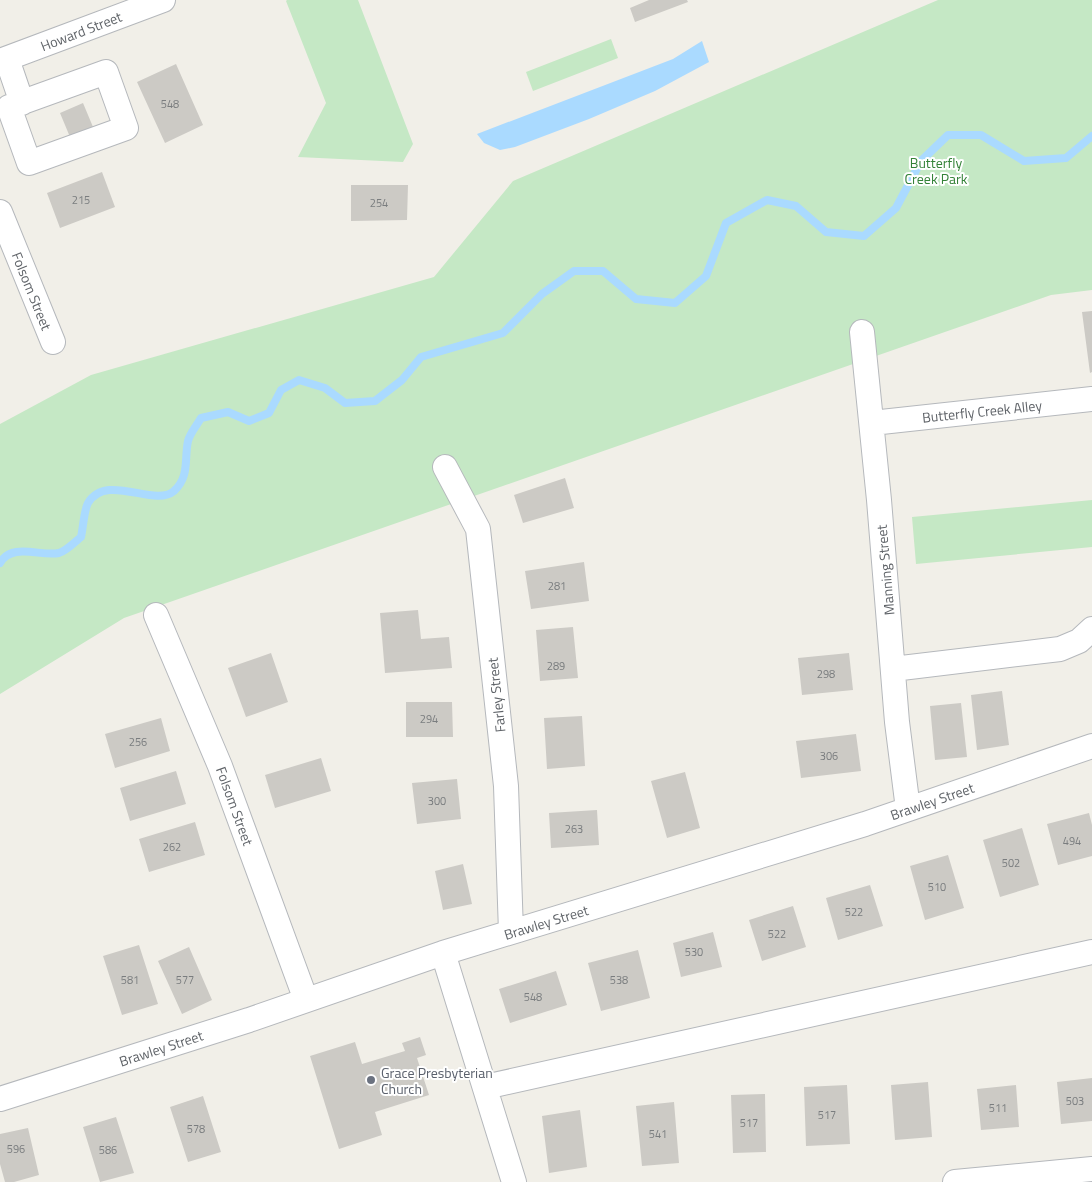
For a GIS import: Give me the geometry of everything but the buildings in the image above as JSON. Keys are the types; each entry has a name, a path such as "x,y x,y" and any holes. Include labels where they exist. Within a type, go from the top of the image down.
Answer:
{"street":[{"name":"Howard Street","path":"3,60 163,0"},
{"path":"3,60 22,102"},
{"path":"106,72 126,128 29,163 9,107 22,102 106,72"},
{"name":"Folsom Street","path":"0,212 53,342"},
{"name":"Manning Street","path":"862,332 872,423 897,722 908,809"},
{"name":"Butterfly Creek Alley","path":"872,423 1092,399"},
{"name":"Farley Street","path":"445,467 478,529 506,786 511,932"},
{"name":"Folsom Street","path":"156,615 220,766 306,1000"},
{"path":"893,668 1060,649 1079,641 1092,629"},
{"name":"Brawley Street","path":"0,1099 249,1020 443,953 855,827 1092,746"},
{"path":"485,1087 1092,952"},
{"path":"443,953 514,1182"},
{"path":"955,1182 1092,1169"}],"green space":[{"path":"287,0 358,0 413,144 403,162 298,157 326,103"},
{"name":"Butterfly Creek Park","path":"938,0 1092,0 1092,290 1051,295 124,618 0,694 0,424 91,375 434,277 513,181"},
{"path":"611,39 618,58 533,91 526,72"},
{"path":"1092,500 1092,547 916,564 912,517"}],"water":[{"path":"702,41 709,62 655,91 589,119 515,147 500,150 484,143 477,134 673,59"}],"waterway":[{"path":"0,563 12,553 52,554 59,553 67,548 81,537 88,503 96,494 107,490 118,490 155,496 165,495 174,491 182,480 186,468 189,438 201,418 228,412 249,421 269,413 281,390 299,380 325,388 345,403 375,401 402,380 421,357 503,333 542,294 574,271 603,271 636,299 675,303 706,276 726,223 767,200 796,206 826,232 864,236 896,208 921,161 948,135 981,135 1024,161 1066,158 1092,136"}],"place":[{"name":"Grace Presbyterian Church","path":"371,1080"}]}
